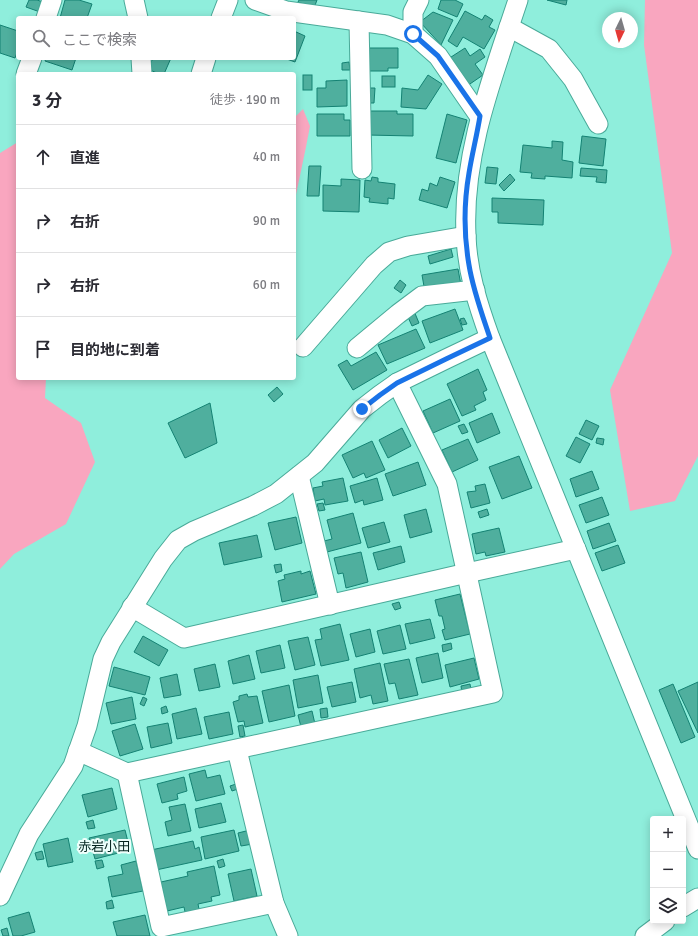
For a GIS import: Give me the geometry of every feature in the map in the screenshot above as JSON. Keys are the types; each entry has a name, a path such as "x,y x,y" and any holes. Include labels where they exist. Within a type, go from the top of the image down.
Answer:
{"street":[{"path":"47,16 52,0"},
{"path":"134,0 138,16"},
{"path":"222,16 228,0"},
{"path":"255,0 286,11 387,25 413,34 438,56 480,116"},
{"path":"413,34 413,12 419,0"},
{"path":"518,0 480,116 469,174 466,206 466,236 469,265 479,306 490,338 698,849"},
{"path":"359,21 362,169"},
{"path":"509,27 549,49 573,78 598,124"},
{"path":"27,72 31,60"},
{"path":"141,60 142,72"},
{"path":"202,72 205,60"},
{"path":"303,347 374,265 389,252 408,246 466,236"},
{"path":"357,348 422,296 475,290"},
{"path":"0,896 29,834 73,766 88,726 103,659 111,642 163,559 178,540 194,530 259,503 276,494 315,463 362,409 380,395 397,383 490,338"},
{"path":"78,751 127,773 493,693 447,484 397,383"},
{"path":"299,476 330,605"},
{"path":"132,608 184,638 467,573 576,550"},
{"path":"237,750 274,903 288,936"},
{"path":"127,773 161,927 274,903"},
{"path":"686,905 698,898"},
{"path":"645,936 661,924"}],"shaded area":[{"path":"645,0 698,0 698,456 675,501 630,511 610,390 672,253 644,45"},
{"path":"303,109 310,126 296,194 296,116"},
{"path":"16,143 16,380 46,380 45,398 81,423 95,462 66,524 14,554 0,569 0,153"}],"building":[{"path":"29,0 43,2 40,12 26,7"},
{"path":"65,0 79,0 92,4 88,16 61,16"},
{"path":"299,0 317,0 314,8 298,2"},
{"path":"441,0 455,0 463,4 457,17 438,9"},
{"path":"547,0 567,0 566,5"},
{"path":"465,11 482,20 485,15 493,20 489,27 495,30 484,49 463,37 457,47 448,41"},
{"path":"433,12 453,20 441,45 420,22"},
{"path":"0,25 16,30 16,55 15,58 0,53"},
{"path":"296,32 305,36 296,59"},
{"path":"368,48 398,48 398,68 388,68 388,71 368,71"},
{"path":"465,48 470,56 480,49 485,57 475,64 483,75 467,86 448,59"},
{"path":"45,60 75,60 72,70"},
{"path":"152,60 170,60 165,72 155,72 148,69"},
{"path":"349,62 350,70 342,70 342,63"},
{"path":"303,75 312,75 312,90 303,90"},
{"path":"428,75 442,84 426,109 401,107 402,88 418,90"},
{"path":"382,76 395,76 395,87 382,87"},
{"path":"347,80 347,106 317,107 317,88 326,88 326,81"},
{"path":"367,88 375,88 374,103 366,103"},
{"path":"367,111 397,111 397,114 413,114 413,136 367,135"},
{"path":"317,114 344,114 344,120 350,120 350,136 317,136"},
{"path":"447,114 467,120 456,163 436,158"},
{"path":"582,136 606,139 603,166 579,163"},
{"path":"552,141 563,142 562,160 573,162 572,178 545,176 545,179 531,178 532,173 520,172 523,145 552,148"},
{"path":"309,166 321,166 319,196 307,196"},
{"path":"487,167 498,168 496,184 485,183"},
{"path":"581,168 607,170 606,183 596,182 597,177 580,176"},
{"path":"510,174 515,180 504,191 499,185"},
{"path":"372,177 378,178 378,182 395,184 394,199 388,198 388,204 369,202 370,198 364,197 365,180 371,181"},
{"path":"440,177 455,182 447,208 419,200 422,189 428,191 430,183 437,186"},
{"path":"341,179 360,180 359,212 323,211 323,185 341,186"},
{"path":"492,198 544,200 543,225 498,223 498,212 492,212"},
{"path":"451,249 453,257 430,264 428,256"},
{"path":"458,269 461,285 425,292 422,275"},
{"path":"400,280 406,285 401,293 394,288"},
{"path":"455,309 463,330 430,343 422,321"},
{"path":"414,311 419,323 412,326 407,315"},
{"path":"464,318 467,324 462,325 460,319"},
{"path":"416,329 425,348 387,364 378,345"},
{"path":"376,352 387,370 353,390 338,365 347,360 351,366"},
{"path":"478,369 487,390 483,392 486,400 474,406 476,410 462,416 447,384"},
{"path":"277,387 283,394 274,402 268,395"},
{"path":"450,399 460,421 433,433 423,411"},
{"path":"210,403 217,443 185,458 168,423"},
{"path":"492,413 500,433 477,443 469,423"},
{"path":"586,420 599,426 592,440 579,434"},
{"path":"464,424 468,432 462,434 458,426"},
{"path":"402,428 411,446 388,458 379,440"},
{"path":"576,437 590,444 580,463 566,456"},
{"path":"597,438 604,439 603,445 596,443"},
{"path":"468,439 478,460 452,472 442,450"},
{"path":"372,441 385,470 366,478 364,473 353,478 342,455"},
{"path":"519,456 532,488 502,499 489,467"},
{"path":"418,462 426,485 393,496 385,474"},
{"path":"592,471 599,489 576,497 570,479"},
{"path":"343,478 348,501 325,505 324,499 315,501 313,488 323,486 322,482"},
{"path":"377,478 383,500 364,505 363,500 355,503 350,486"},
{"path":"485,484 490,503 471,508 467,492 476,491 475,486"},
{"path":"602,497 609,515 586,523 579,505"},
{"path":"323,503 325,510 319,511 317,504"},
{"path":"426,509 432,532 410,538 404,515"},
{"path":"487,509 489,515 480,518 478,512"},
{"path":"353,513 361,543 327,552 324,541 332,539 327,520"},
{"path":"296,517 302,543 275,550 268,523"},
{"path":"384,522 390,542 368,548 362,528"},
{"path":"609,523 616,541 593,549 587,531"},
{"path":"499,528 505,552 486,556 485,552 476,554 472,534"},
{"path":"257,535 262,557 224,565 219,543"},
{"path":"618,545 625,563 602,571 595,553"},
{"path":"401,546 405,562 378,570 373,553"},
{"path":"361,552 368,582 346,588 343,573 338,574 334,558"},
{"path":"281,564 282,571 276,573 274,565"},
{"path":"301,571 301,574 310,571 316,594 282,602 278,581 285,579 284,575"},
{"path":"460,594 470,634 445,640 442,630 445,629 442,616 439,616 435,600"},
{"path":"399,602 401,608 395,610 392,604"},
{"path":"430,619 435,638 410,644 405,624"},
{"path":"340,624 349,660 321,666 315,640 322,639 320,629"},
{"path":"400,625 406,649 383,654 377,631"},
{"path":"370,629 375,652 356,657 350,634"},
{"path":"143,636 168,650 159,666 134,652"},
{"path":"308,637 315,665 295,670 288,641"},
{"path":"451,643 452,649 443,652 442,645"},
{"path":"280,645 285,668 261,673 256,651"},
{"path":"438,653 443,678 422,683 416,658"},
{"path":"249,655 255,679 233,684 228,661"},
{"path":"474,658 479,679 450,687 445,665"},
{"path":"409,659 418,695 399,699 395,683 389,684 384,664"},
{"path":"380,663 388,701 373,704 371,695 360,698 354,669"},
{"path":"215,664 220,687 199,691 194,669"},
{"path":"114,667 150,677 145,695 109,686"},
{"path":"177,674 181,695 164,698 160,678"},
{"path":"318,675 323,703 298,708 293,680"},
{"path":"352,682 356,702 332,707 327,687"},
{"path":"698,682 698,733 678,691"},
{"path":"470,684 471,690 462,693 461,686"},
{"path":"673,684 695,737 681,743 659,690"},
{"path":"289,685 295,716 269,722 262,691"},
{"path":"247,694 248,697 257,696 263,723 245,727 244,721 238,722 233,702 239,700 239,696"},
{"path":"132,697 136,719 111,724 106,703"},
{"path":"143,697 147,699 144,706 140,704"},
{"path":"166,706 168,712 162,714 161,708"},
{"path":"196,708 202,734 177,739 172,714"},
{"path":"327,708 328,717 321,718 320,709"},
{"path":"312,711 315,724 301,727 298,715"},
{"path":"229,712 233,734 209,739 204,717"},
{"path":"168,723 172,743 151,748 147,727"},
{"path":"135,724 143,749 120,756 112,731"},
{"path":"243,725 245,736 240,737 238,726"},
{"path":"205,770 207,778 220,775 225,794 196,801 189,774"},
{"path":"184,777 187,791 177,794 178,799 162,803 157,784"},
{"path":"236,784 238,789 232,791 230,786"},
{"path":"112,788 117,809 88,817 82,795"},
{"path":"221,803 226,822 199,828 195,809"},
{"path":"185,804 191,831 168,836 165,822 172,820 169,807"},
{"path":"93,820 95,828 88,829 86,822"},
{"path":"125,830 130,850 95,859 89,838"},
{"path":"234,830 239,851 205,859 201,837"},
{"path":"250,830 253,844 241,846 238,833"},
{"path":"68,838 73,862 48,867 43,844"},
{"path":"193,841 195,849 199,847 202,860 156,870 151,850"},
{"path":"42,851 44,859 37,860 35,853"},
{"path":"223,859 225,866 219,868 217,861"},
{"path":"102,860 104,867 97,869 95,861"},
{"path":"136,861 143,891 112,897 108,877 123,874 121,865"},
{"path":"214,866 220,895 211,897 212,901 198,904 200,914 186,917 184,907 167,911 161,882 188,876 187,872"},
{"path":"251,869 257,896 234,901 228,874"},
{"path":"112,900 114,908 107,909 106,902"},
{"path":"29,912 35,932 21,936 13,936 8,918"},
{"path":"145,915 150,936 117,936 113,922"},
{"path":"7,928 9,936 3,936 1,930"}],"district":[{"name":"赤岩小田","path":"104,846"}],"route":[{"path":"362,409 397,383 490,338 479,306 469,265 466,236 466,206 469,174 480,116 438,56 413,34"}]}
